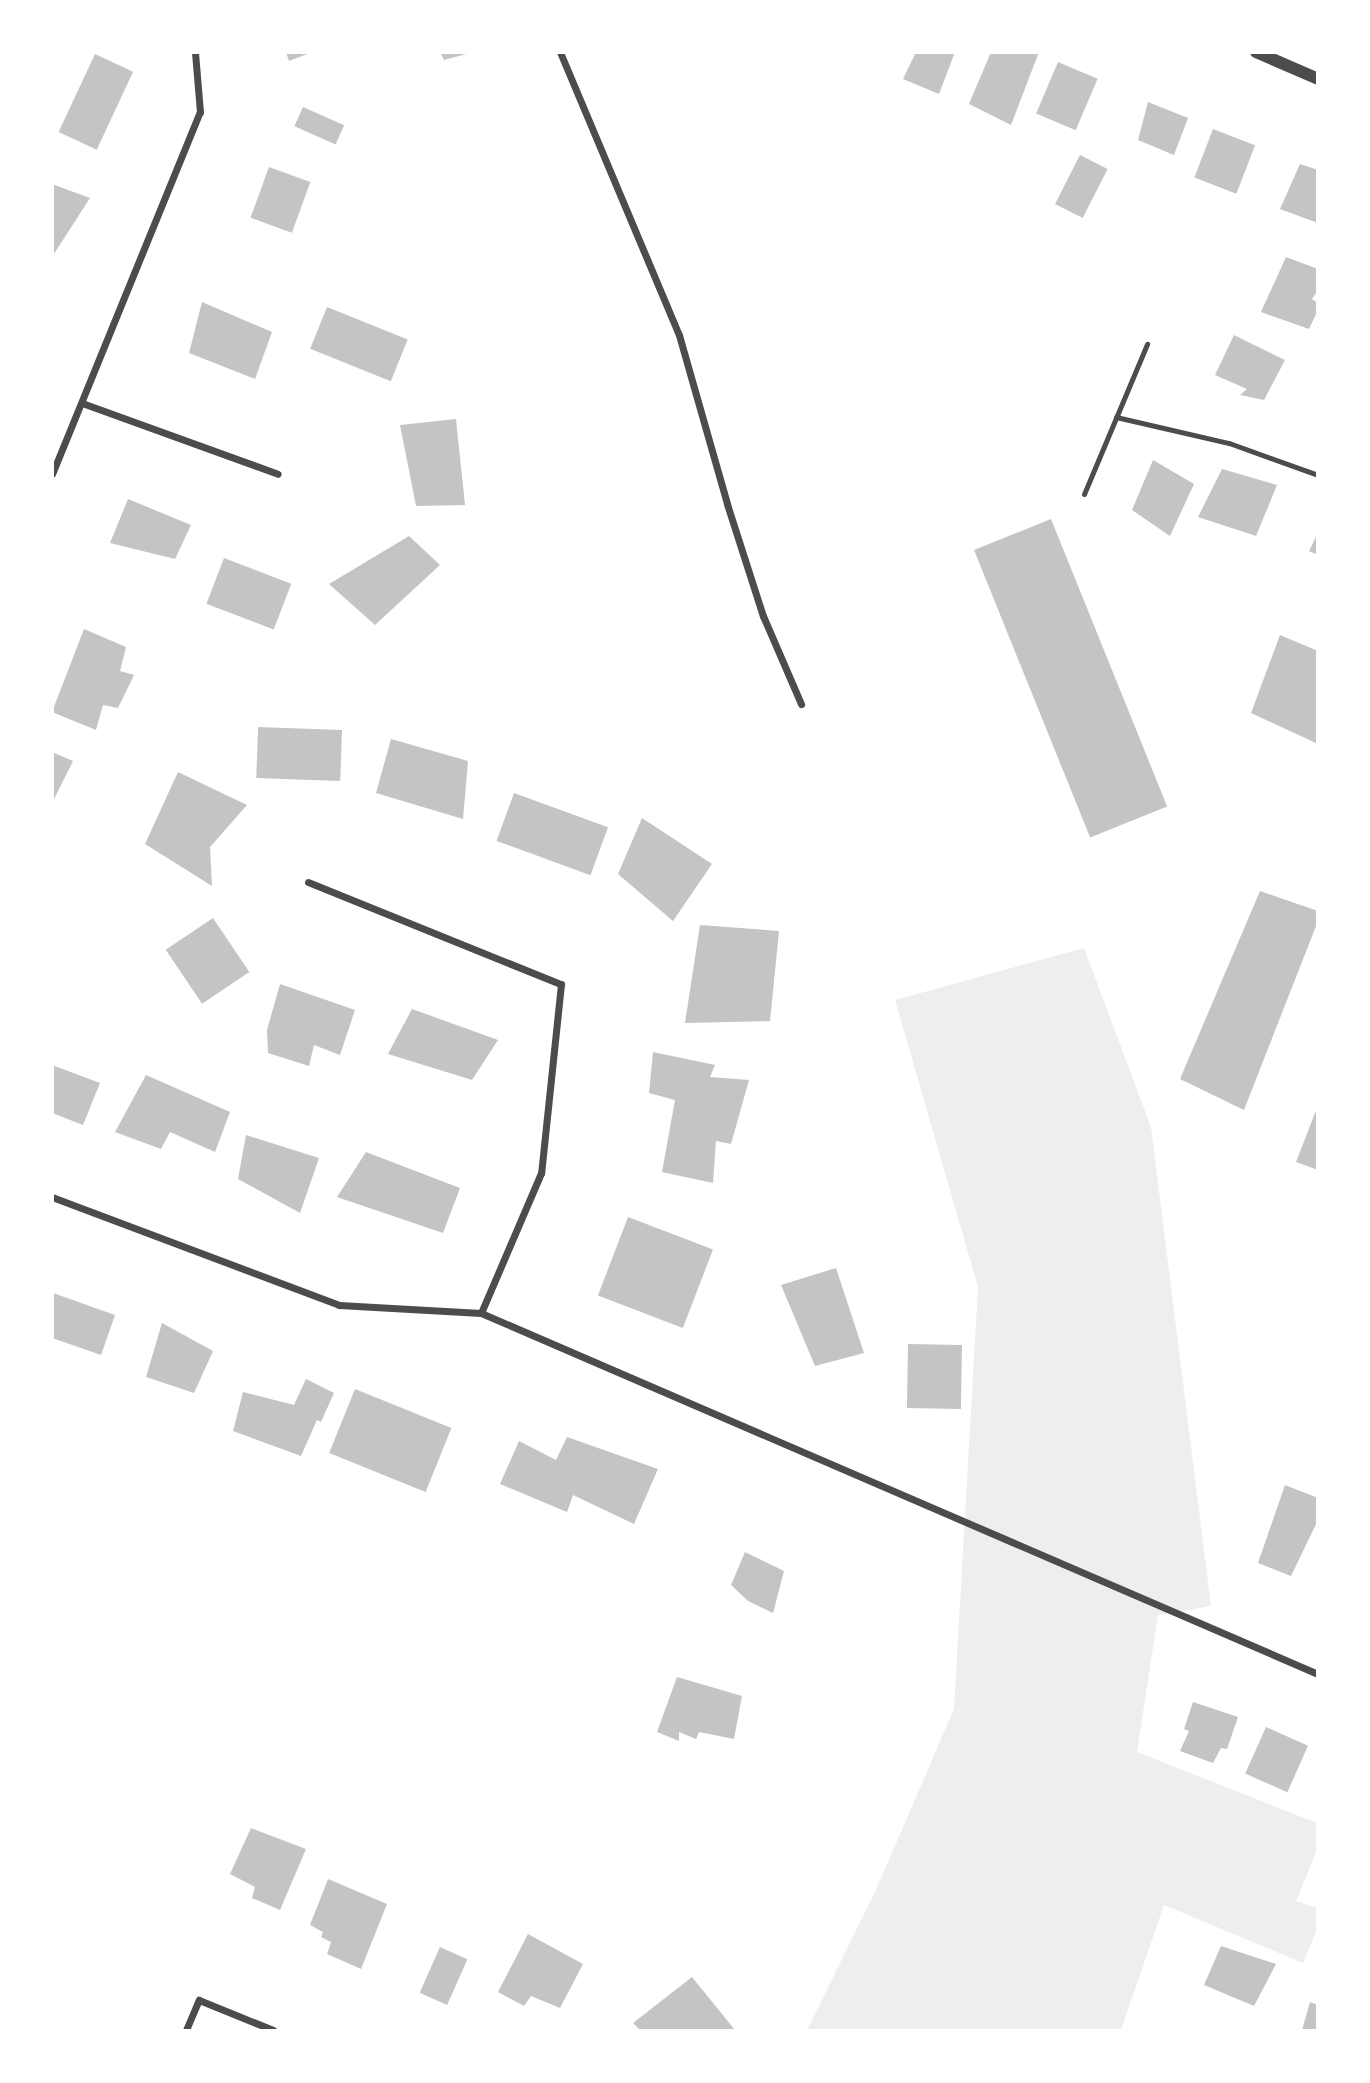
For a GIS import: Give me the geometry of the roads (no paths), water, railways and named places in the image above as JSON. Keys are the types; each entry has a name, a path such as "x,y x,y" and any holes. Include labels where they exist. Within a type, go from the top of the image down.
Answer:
{"street":[{"path":"52,474 200,112 195,52"},
{"path":"560,52 679,335 727,504 763,616 801,704"},
{"path":"1256,52 1318,79"},
{"path":"82,403 278,474"},
{"path":"308,882 561,984 541,1173 481,1313"},
{"path":"52,1197 339,1305 481,1313 1318,1674"},
{"path":"186,2031 199,2000 273,2031"}],"lane":[{"path":"1084,494 1147,344"},
{"path":"1116,417 1228,443 1318,475"}]}
